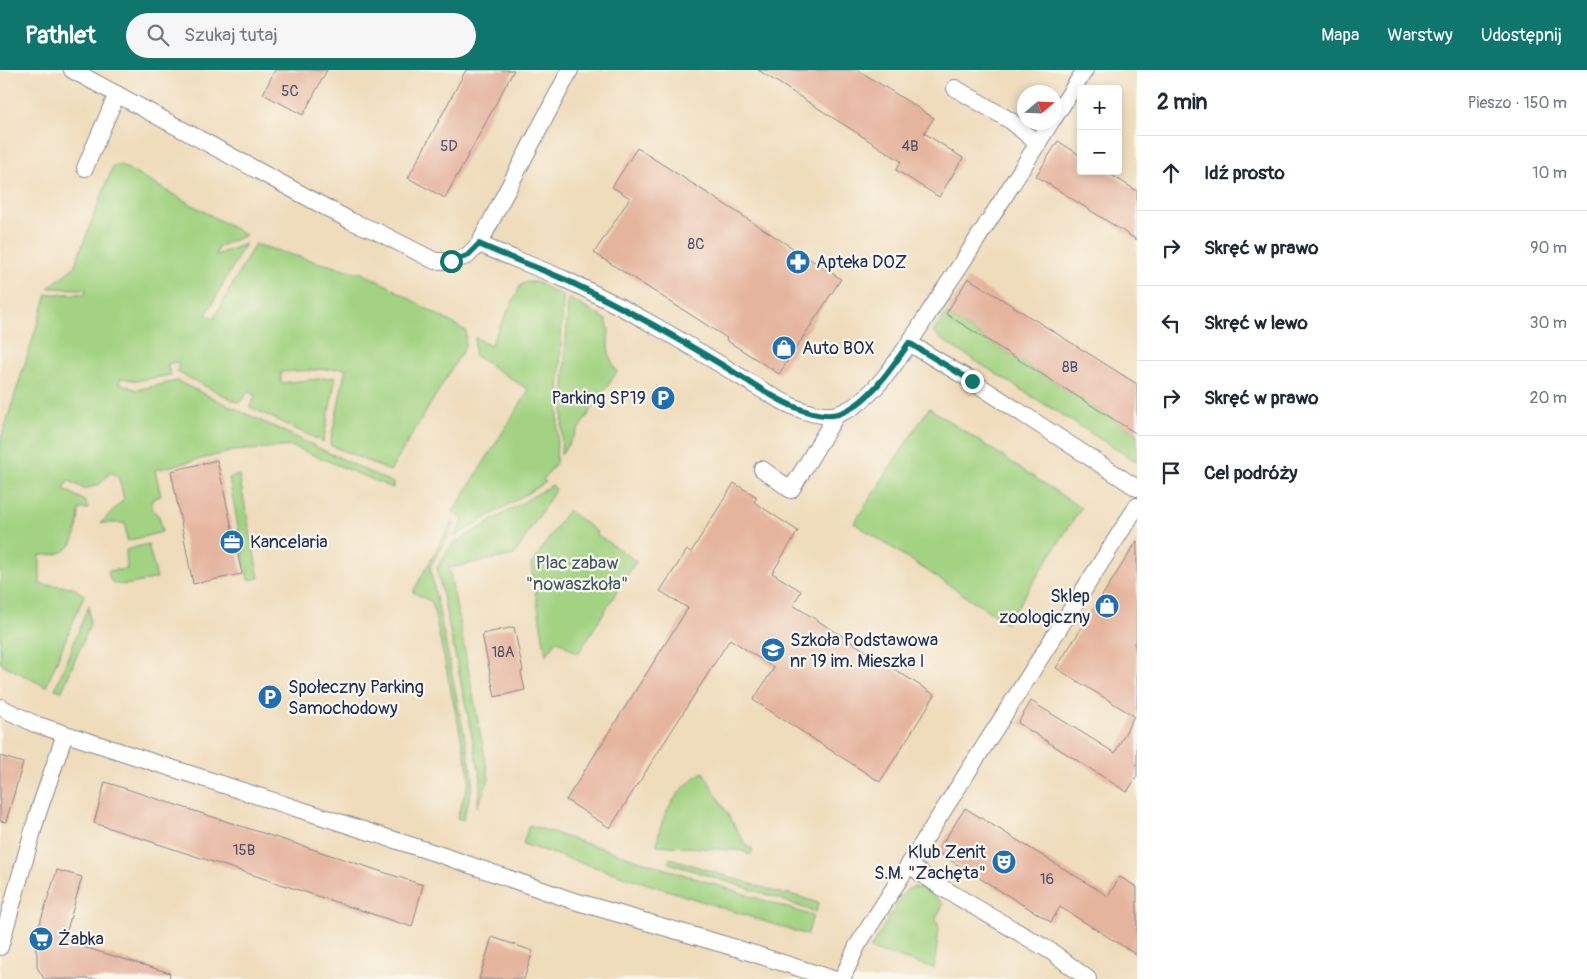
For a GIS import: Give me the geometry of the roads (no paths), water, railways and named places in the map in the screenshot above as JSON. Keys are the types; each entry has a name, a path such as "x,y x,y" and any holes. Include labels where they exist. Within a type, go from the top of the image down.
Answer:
{"lane":[{"path":"72,70 280,184 435,261 451,261 467,256 479,244 570,70"},
{"path":"1062,105 1084,70"},
{"path":"955,88 1011,121 1038,144"},
{"path":"85,168 116,94"},
{"path":"479,244 566,280 636,314 789,406 820,414 837,414 853,406 884,378 968,256 1046,130"},
{"path":"909,343 972,381 1137,488"},
{"path":"762,469 791,490 837,414"},
{"path":"842,979 857,946 1137,506"},
{"path":"0,706 35,724 441,855 571,900 727,945 833,979"},
{"path":"0,947 38,813 65,734"},
{"path":"909,865 941,887 1052,952 1088,979"}],"place":[{"name":"Apteka DOZ","path":"798,262"},
{"name":"Auto BOX","path":"784,348"},
{"name":"Parking SP19","path":"663,398"},
{"name":"Kancelaria","path":"232,542"},
{"name":"Sklep zoologiczny","path":"1107,606"},
{"name":"Szkoła Podstawowa nr 19 im. Mieszka I","path":"773,650"},
{"name":"Społeczny Parking Samochodowy","path":"270,697"},
{"name":"Klub Zenit S.M. \"Zachęta\"","path":"1004,862"},
{"name":"Żabka","path":"41,939"}],"park label":[{"name":"Plac zabaw \"nowaszkoła\"","path":"577,573"}]}
